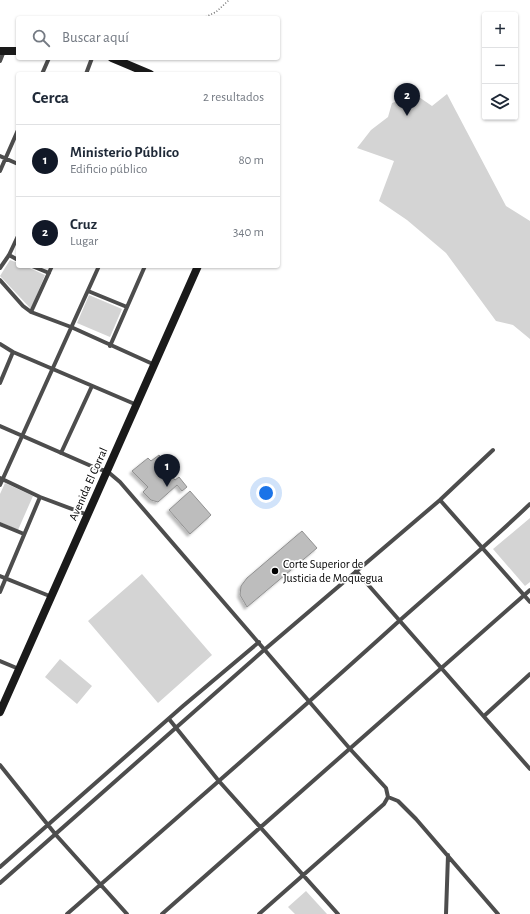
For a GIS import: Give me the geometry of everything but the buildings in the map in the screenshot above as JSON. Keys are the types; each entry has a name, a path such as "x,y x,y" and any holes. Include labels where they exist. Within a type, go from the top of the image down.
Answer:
{"street":[{"path":"0,62 2,51 16,51"},
{"path":"43,72 48,60"},
{"path":"87,72 91,60"},
{"path":"116,60 139,72"},
{"path":"0,171 16,135"},
{"path":"0,156 16,163"},
{"path":"0,268 9,255 16,240"},
{"path":"9,255 16,259"},
{"path":"37,268 48,273"},
{"path":"31,312 51,268"},
{"path":"0,485 1,479 53,369 98,268"},
{"path":"110,346 144,268"},
{"name":"Avenida El Corral","path":"0,712 197,268"},
{"path":"0,280 23,306 31,312 71,327 110,346 155,365"},
{"path":"88,290 127,307"},
{"path":"0,344 14,352 137,405"},
{"path":"0,383 14,352"},
{"path":"61,453 92,386"},
{"path":"0,426 98,469 107,471 120,482 259,642 264,650 386,788 388,797 384,804 260,914"},
{"path":"0,883 264,650 440,500 493,450"},
{"path":"1,479 40,497 88,515"},
{"path":"0,592 40,497"},
{"path":"440,500 530,602"},
{"path":"67,914 483,549 530,504"},
{"path":"0,524 24,534"},
{"path":"356,572 530,769"},
{"path":"0,576 52,597"},
{"path":"162,914 351,750 441,667 530,590"},
{"path":"0,868 259,642"},
{"path":"0,660 20,669"},
{"path":"484,716 530,674"},
{"path":"169,719 218,780 338,914"},
{"path":"0,766 56,835 128,914"},
{"path":"388,797 401,804 498,914"},
{"path":"446,914 448,856"}],"path":[{"path":"207,16 216,12 229,0"}],"shaded area":[{"path":"447,94 506,206 530,221 530,339 513,325 496,321 446,253 407,220 379,201 394,161 357,148 371,130 388,117 392,103 416,95 432,106"},
{"path":"10,260 16,262 16,268 29,268 45,275 31,309 0,276"},
{"path":"89,295 122,309 110,337 77,323"},
{"path":"5,483 33,496 18,530 0,522 0,494"},
{"path":"530,518 530,582 525,586 493,549"},
{"path":"142,574 212,655 158,703 88,621"},
{"path":"60,659 92,686 77,704 45,677"},
{"path":"306,891 327,914 295,914 288,907"}],"place":[{"name":"Cruz","path":"407,116"},
{"name":"Ministerio Público","path":"167,487"},
{"name":"Corte Superior de Justicia de Moquegua","path":"275,571"}]}
